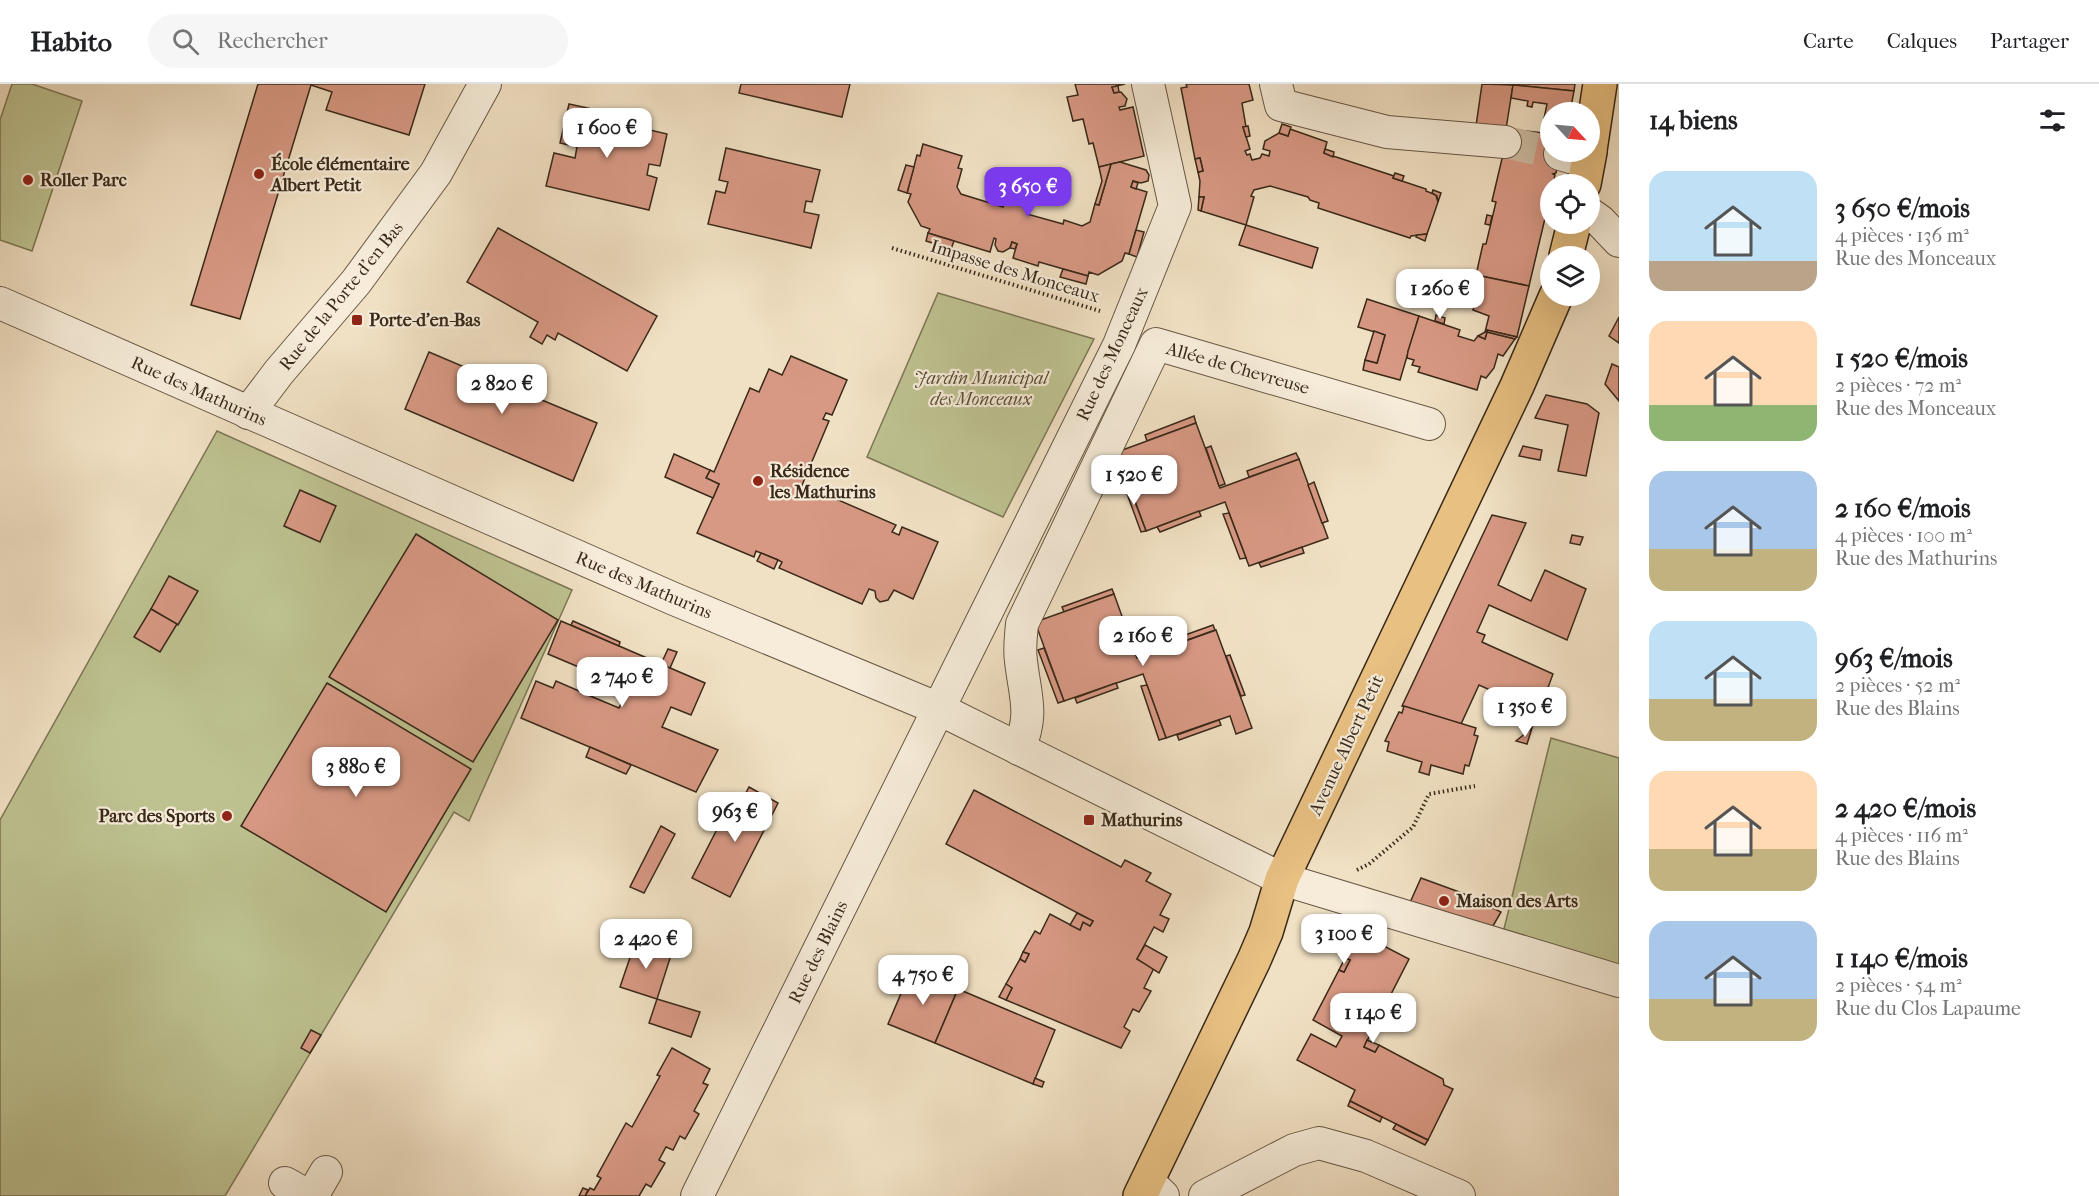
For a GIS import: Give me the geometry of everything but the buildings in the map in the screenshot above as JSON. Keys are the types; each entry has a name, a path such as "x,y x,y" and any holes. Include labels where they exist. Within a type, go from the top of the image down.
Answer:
{"main road":[{"path":"1596,102 1600,84"},
{"name":"Avenue Albert Petit","path":"1150,1191 1257,953 1282,879 1517,386 1552,306"}],"street":[{"name":"Rue de la Porte d'en Bas","path":"249,413 279,372 356,282 436,173 485,84"},
{"name":"Rue des Monceaux","path":"939,709 981,620 1119,345 1175,206 1148,84"},
{"path":"1276,84 1281,105 1292,108 1387,132 1505,142"},
{"path":"1600,221 1619,241"},
{"name":"Rue des Mathurins","path":"0,303 674,599 939,709 1282,879 1619,981"},
{"name":"Allée de Chevreuse","path":"1019,748 1026,731 1028,708 1020,658 1022,624 1156,344 1429,424"},
{"name":"Rue des Blains","path":"697,1196 939,709"},
{"path":"1205,1196 1294,1150 1319,1143 1366,1156 1459,1196"}],"path":[{"name":"Impasse des Monceaux","path":"892,248 1130,319"},
{"path":"1327,893 1334,881 1369,864 1413,827 1429,794 1475,786"}],"green space":[{"name":"Roller Parc","path":"12,84 32,84 82,101 32,251 0,240 0,120"},
{"name":"Jardin Municipal des Monceaux","path":"938,293 1094,339 1003,517 867,457"},
{"name":"Parc des Sports","path":"217,431 572,590 469,821 454,812 225,1196 0,1196 0,820"},
{"path":"1551,738 1619,758 1619,972 1502,937"}],"tunnel":[{"path":"1505,142 1540,150"}],"place":[{"name":"École élémentaire Albert Petit","path":"259,174"},
{"name":"Roller Parc","path":"28,180"},
{"name":"Porte-d'en-Bas","path":"357,320"},
{"name":"Résidence les Mathurins","path":"758,481"},
{"name":"Parc des Sports","path":"227,816"},
{"name":"Mathurins","path":"1089,820"},
{"name":"Maison des Arts","path":"1444,901"}]}
